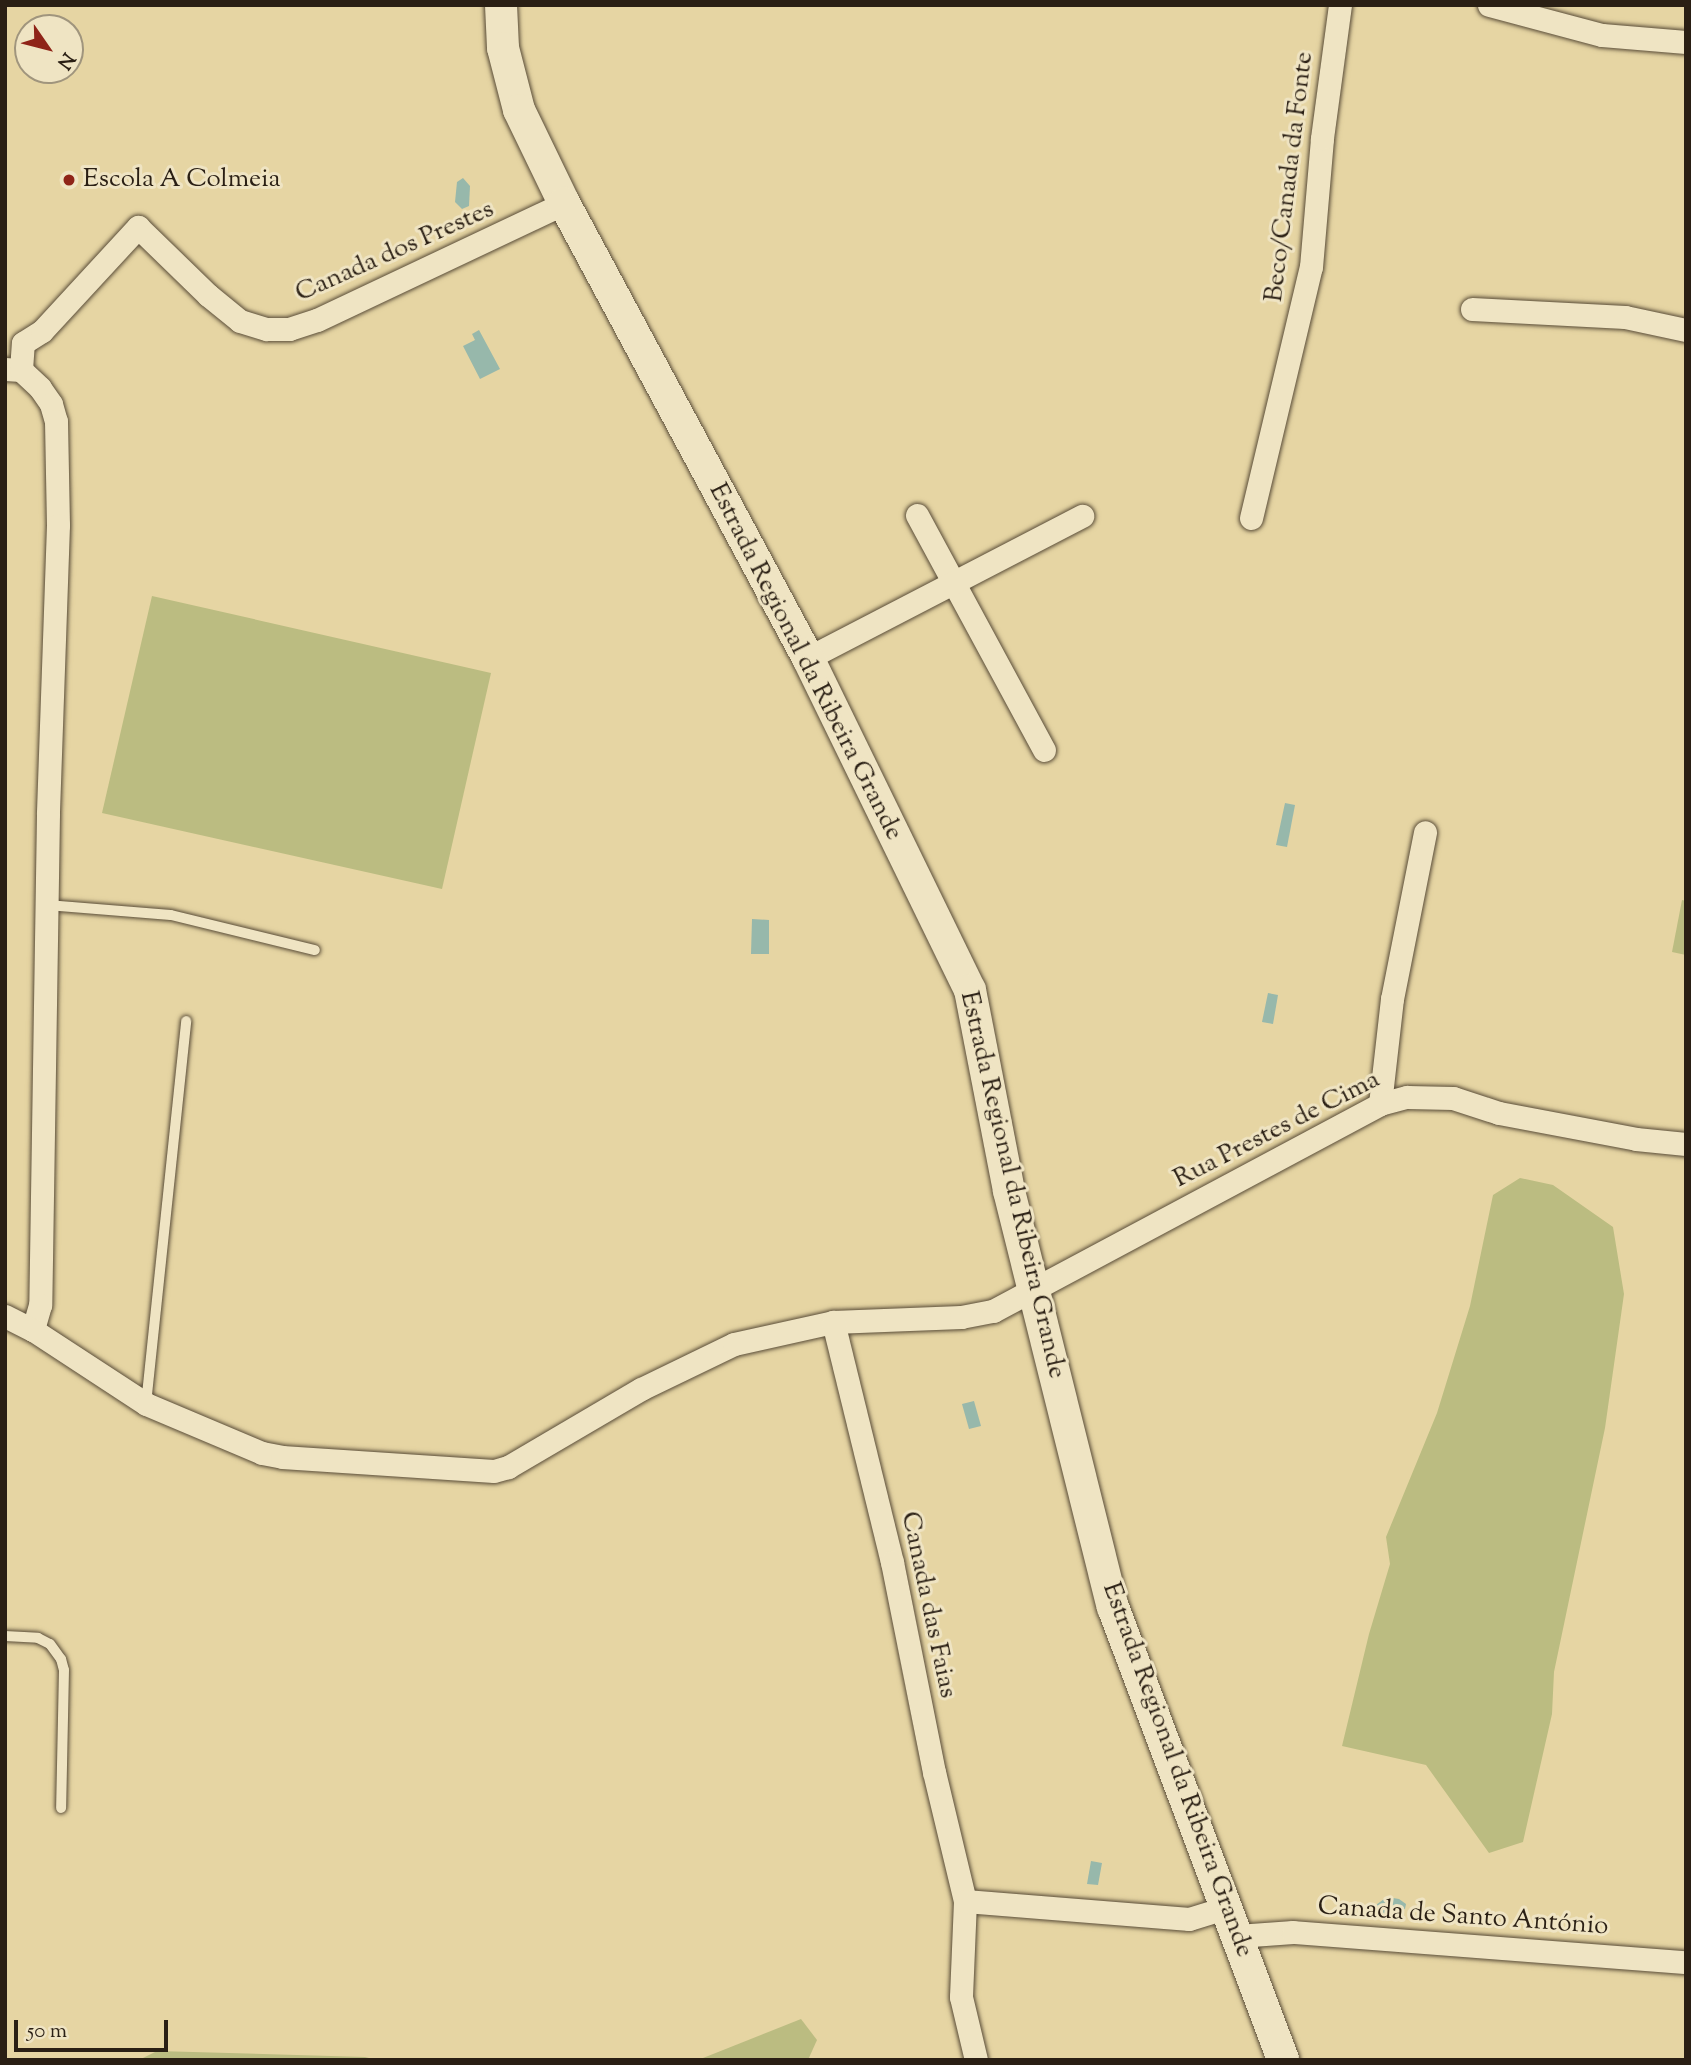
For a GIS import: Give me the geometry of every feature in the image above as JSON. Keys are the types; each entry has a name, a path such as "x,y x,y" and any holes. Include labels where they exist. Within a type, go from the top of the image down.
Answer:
{"main road":[{"name":"Estrada Regional da Ribeira Grande","path":"501,5 503,48 509,80 519,110 564,203 808,658 970,990 1009,1191 1113,1607 1283,2060"}],"street":[{"name":"Beco/Canada da Fonte","path":"1251,518 1311,267 1322,138 1340,5"},
{"path":"1489,5 1602,35 1686,42"},
{"name":"Canada dos Prestes","path":"13,370 23,343 41,331 138,227 208,295 240,321 267,329 289,329 329,315 564,203"},
{"path":"1472,309 1625,317 1686,330"},
{"path":"13,370 40,388 51,404 56,422 58,525 47,905 40,1305 33,1330"},
{"path":"917,515 1044,750"},
{"path":"808,658 1082,516"},
{"path":"1380,1104 1392,999 1425,832"},
{"name":"Rua Prestes de Cima","path":"5,1316 33,1330 146,1404 242,1446 272,1455 494,1471 508,1467 641,1389 734,1344 833,1322 961,1317 993,1311 1380,1104 1407,1097 1453,1098 1499,1113 1636,1139 1686,1144"},
{"name":"Canada das Faias","path":"833,1322 892,1562 934,1772 965,1901 961,1997 975,2060"},
{"path":"965,1901 1231,1922"},
{"name":"Canada de Santo António","path":"1231,1922 1293,1932 1686,1962"}],"lane":[{"path":"47,905 171,915 315,950"},
{"path":"146,1404 186,1021"},
{"path":"5,1636 38,1638 50,1644 61,1659 64,1670 61,1808"}],"green space":[{"path":"152,596 491,673 442,889 102,813"},
{"path":"1682,900 1686,901 1686,955 1672,952"},
{"path":"1520,1178 1553,1185 1613,1227 1624,1294 1605,1428 1554,1672 1552,1714 1523,1842 1489,1853 1426,1765 1342,1746 1369,1634 1390,1564 1386,1537 1437,1413 1470,1306 1493,1195"},
{"path":"801,2019 817,2040 808,2060 698,2060"},
{"path":"157,2051 365,2057 373,2059 139,2060"}],"shaded area":[{"path":"463,178 470,186 469,206 462,209 455,202 457,182"},
{"path":"479,330 500,369 480,379 463,346 475,340 472,334"},
{"path":"1285,803 1295,805 1287,847 1276,845"},
{"path":"752,919 769,920 769,954 751,954"},
{"path":"1268,993 1278,995 1273,1024 1262,1022"},
{"path":"974,1401 981,1426 969,1429 962,1404"},
{"path":"1091,1861 1102,1863 1098,1885 1087,1884"},
{"path":"1387,1897 1399,1899 1406,1904 1405,1909 1374,1919 1371,1915 1373,1907"}],"place":[{"name":"Escola A Colmeia","path":"69,180"}]}
